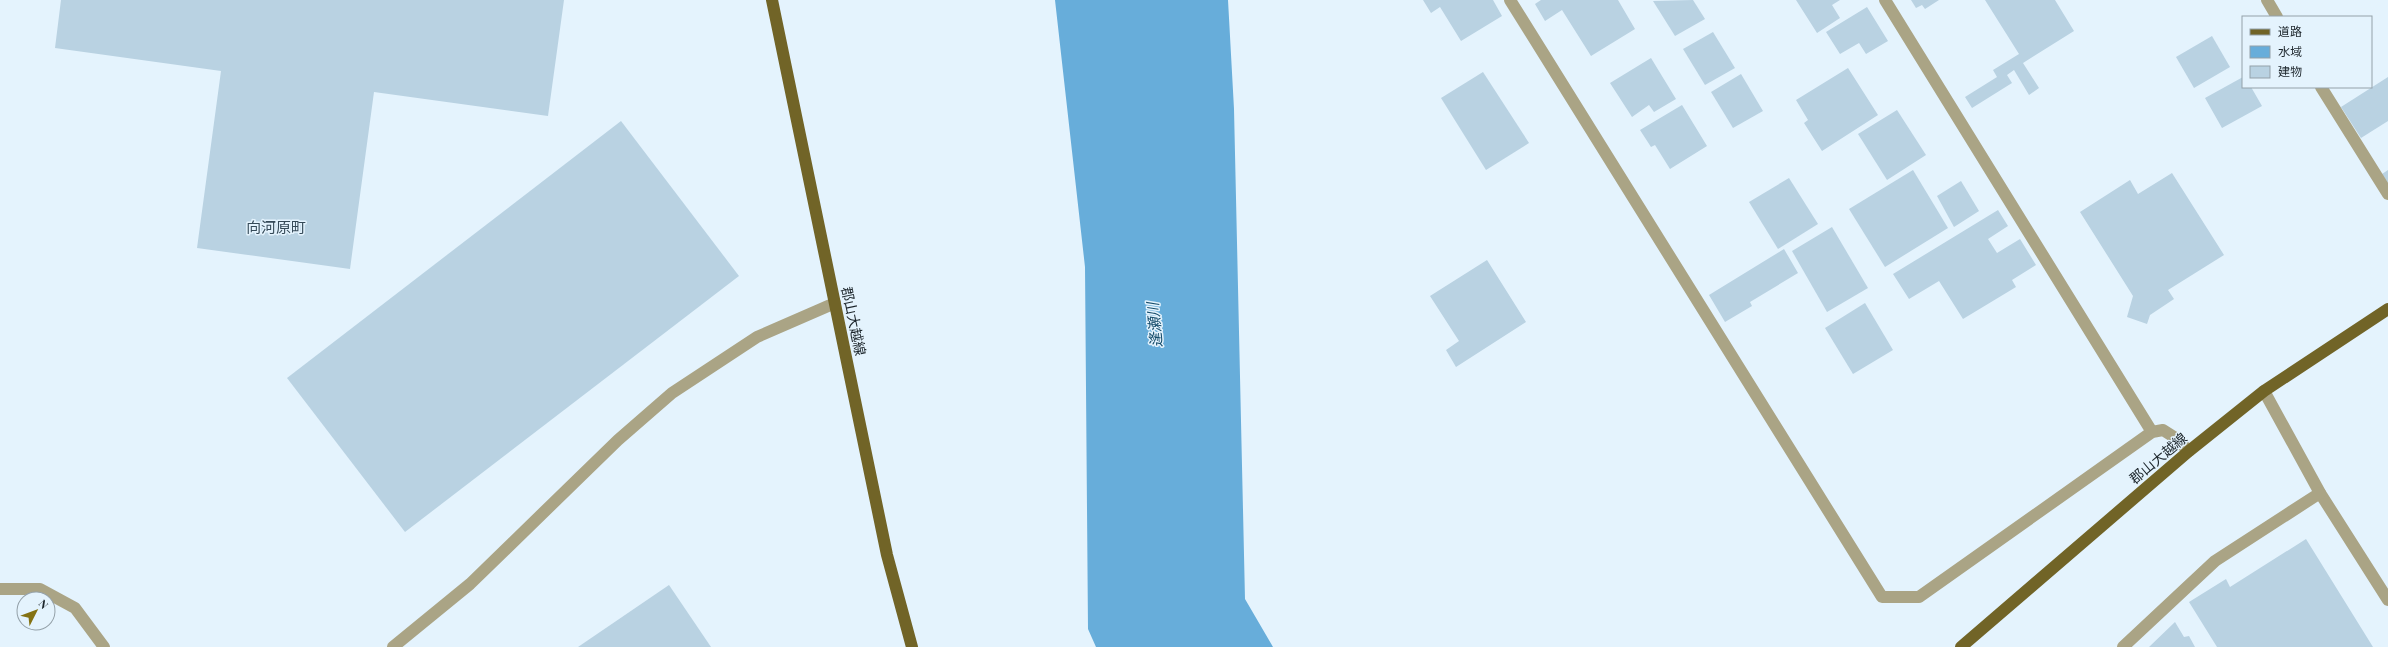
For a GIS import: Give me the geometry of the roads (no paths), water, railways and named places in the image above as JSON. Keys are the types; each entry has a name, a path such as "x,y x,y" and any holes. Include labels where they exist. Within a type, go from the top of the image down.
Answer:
{"main road":[{"name":"郡山大越線","path":"772,0 887,555 912,647"},
{"name":"郡山大越線","path":"1961,647 2189,451 2264,391 2388,309"}],"street":[{"path":"1510,0 1882,597 1919,597 2152,432 2163,430 2174,437 2189,451"},
{"path":"1886,0 2152,432"},
{"path":"2267,0 2276,16"},
{"path":"2322,88 2388,194"},
{"path":"393,647 470,584 618,440 672,393 757,337 835,303"},
{"path":"2264,391 2320,493 2388,600"},
{"path":"2123,647 2215,561 2320,493"},
{"path":"0,589 40,589 75,608 104,647"}],"water":[{"name":"逢瀬川","path":"1055,0 1228,0 1234,109 1245,599 1273,647 1096,647 1088,629 1085,267"}],"district":[{"name":"向河原町","path":"276,227"}]}
